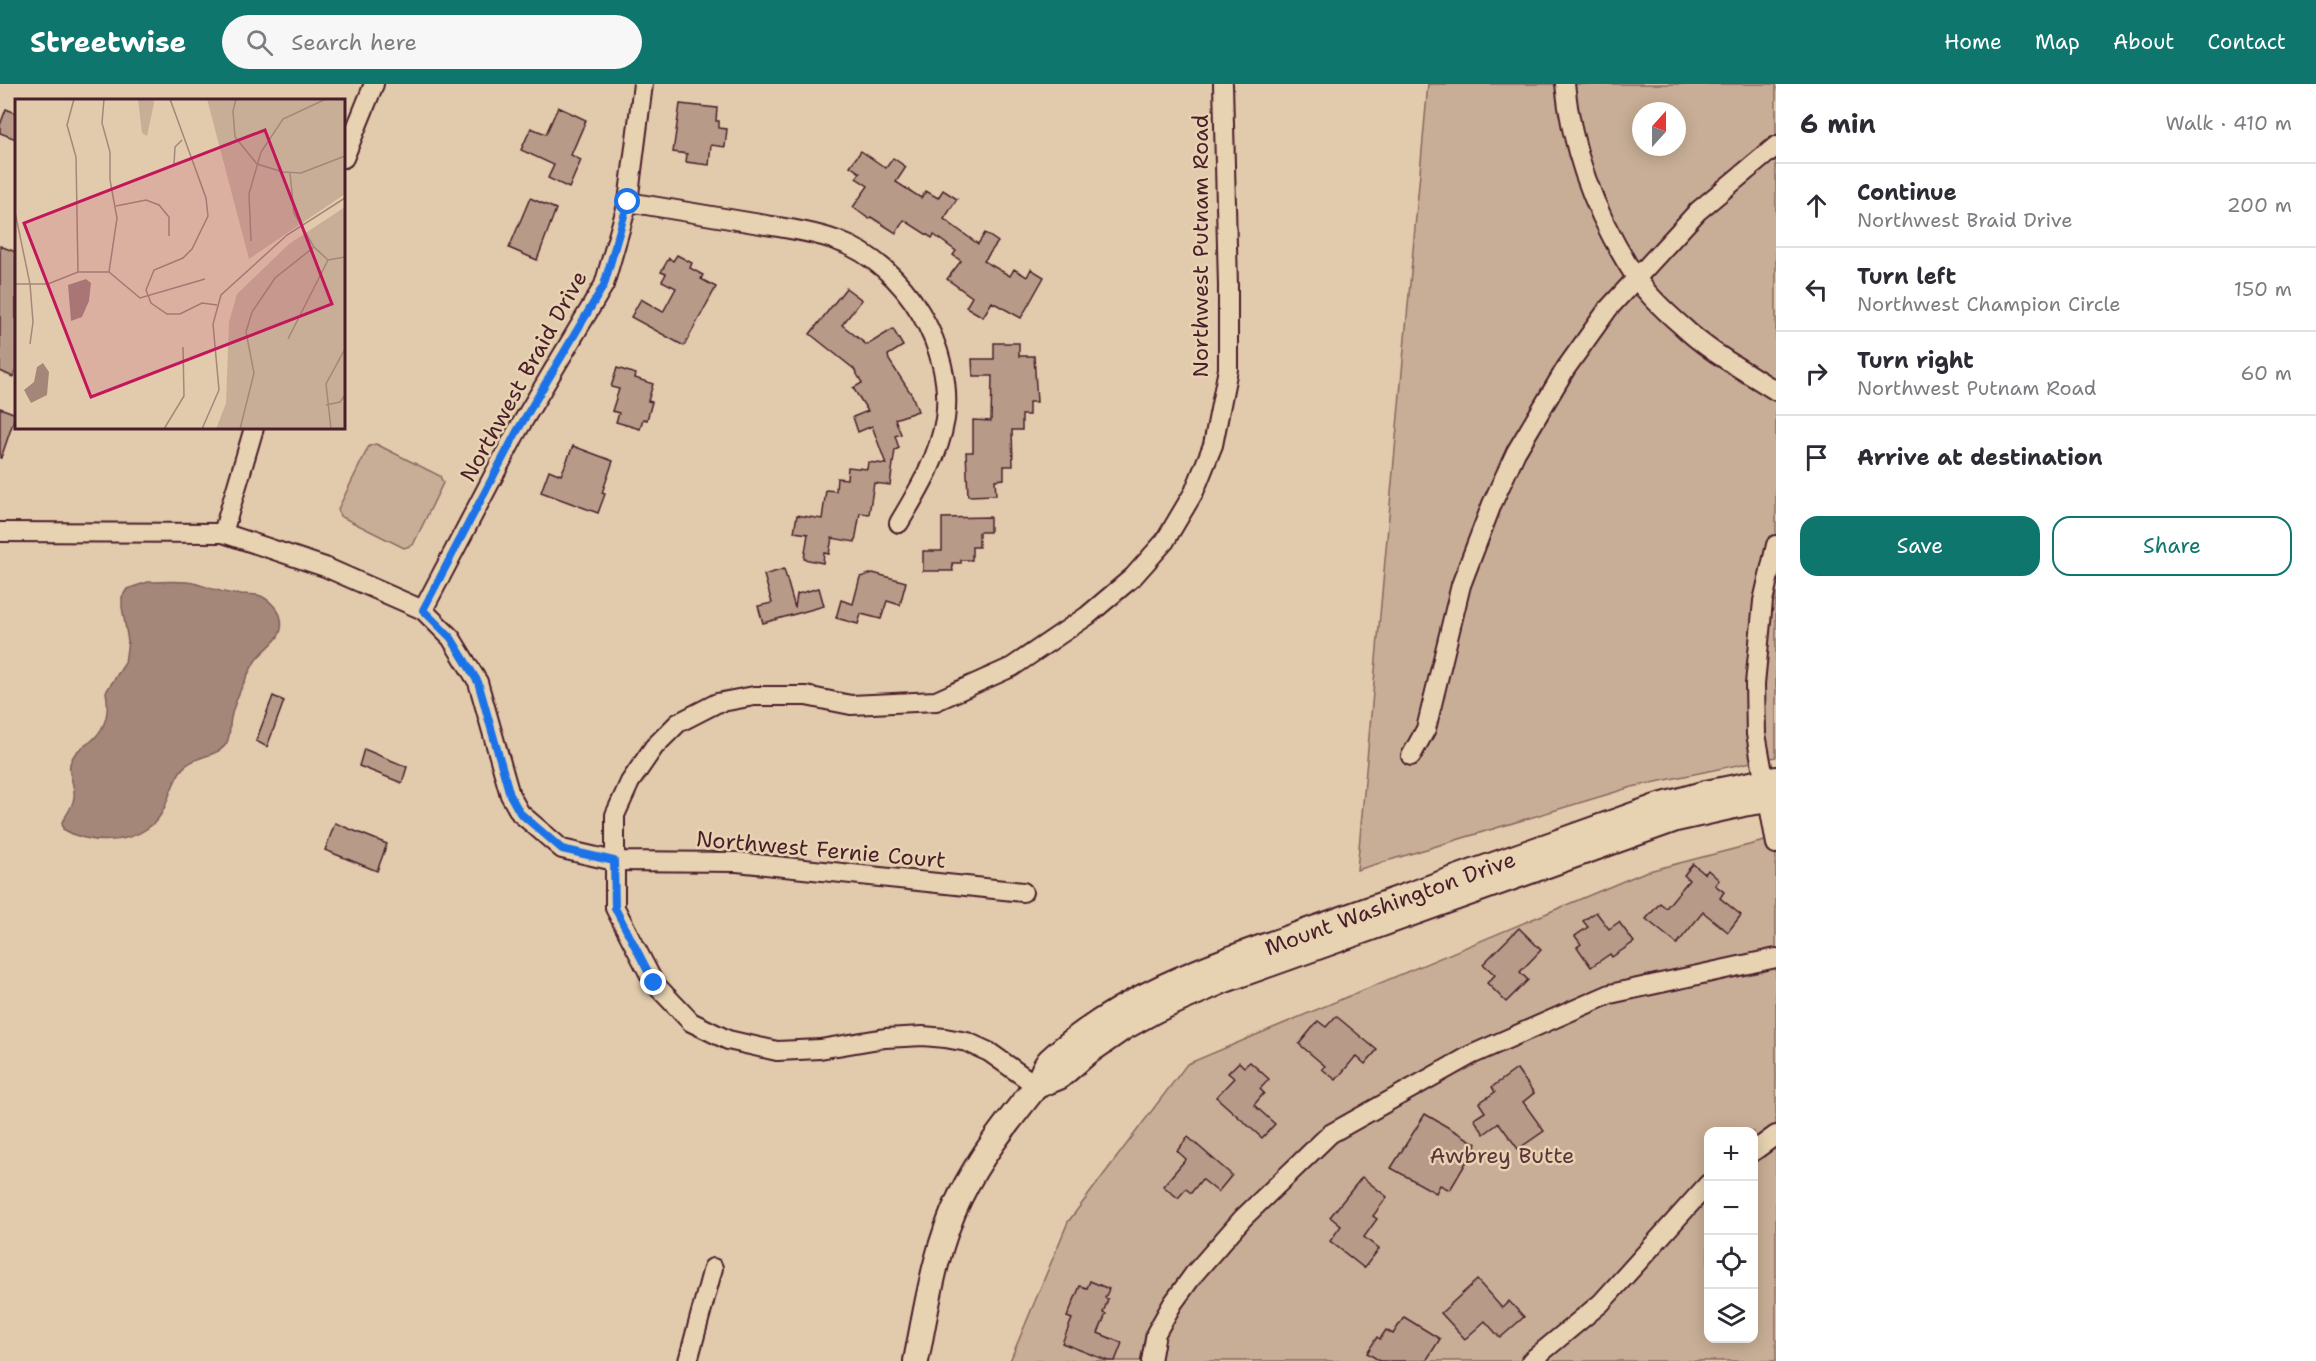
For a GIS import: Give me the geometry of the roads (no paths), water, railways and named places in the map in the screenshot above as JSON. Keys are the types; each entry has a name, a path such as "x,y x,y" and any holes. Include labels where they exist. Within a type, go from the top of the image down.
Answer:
{"main road":[{"name":"Mount Washington Drive","path":"916,1361 937,1263 959,1198 999,1132 1037,1086 1059,1077 1087,1053 1123,1028 1156,1010 1225,980 1665,823 1743,804 1772,790"}],"street":[{"path":"345,156 374,84"},
{"name":"Northwest Braid Drive","path":"423,610 516,433 604,285 628,202 643,84"},
{"name":"Northwest Putnam Road","path":"1037,1086 989,1052 967,1042 923,1036 885,1038 820,1049 777,1051 728,1040 691,1022 654,983 615,908 615,815 630,782 654,747 678,723 717,703 753,696 806,696 851,705 936,701 1012,667 1087,616 1133,577 1165,541 1194,492 1213,445 1228,369 1223,84"},
{"path":"1565,84 1569,117 1582,170 1606,224 1636,278 1683,327 1776,391"},
{"path":"1411,756 1426,729 1461,585 1492,504 1511,462 1566,368 1608,309 1698,211 1776,146"},
{"path":"628,202 792,229 837,240 862,251 886,269 912,299 937,347 944,376 945,421 929,469 899,523"},
{"path":"223,533 254,429"},
{"path":"0,532 223,533 325,567 423,610"},
{"path":"1776,545 1762,601 1755,684 1756,734 1772,790 1776,844"},
{"name":"Northwest Fernie Court","path":"423,610 451,638 478,682 510,795 520,813 562,849 614,861 737,862 1023,892"},
{"path":"1151,1361 1156,1333 1173,1303 1194,1274 1243,1218 1330,1134 1471,1055 1610,994 1776,958"},
{"path":"1758,1148 1776,1136"},
{"path":"1531,1361 1601,1303 1704,1188"},
{"path":"688,1361 712,1268"}],"park label":[{"name":"Awbrey Butte","path":"1502,1155"}]}
